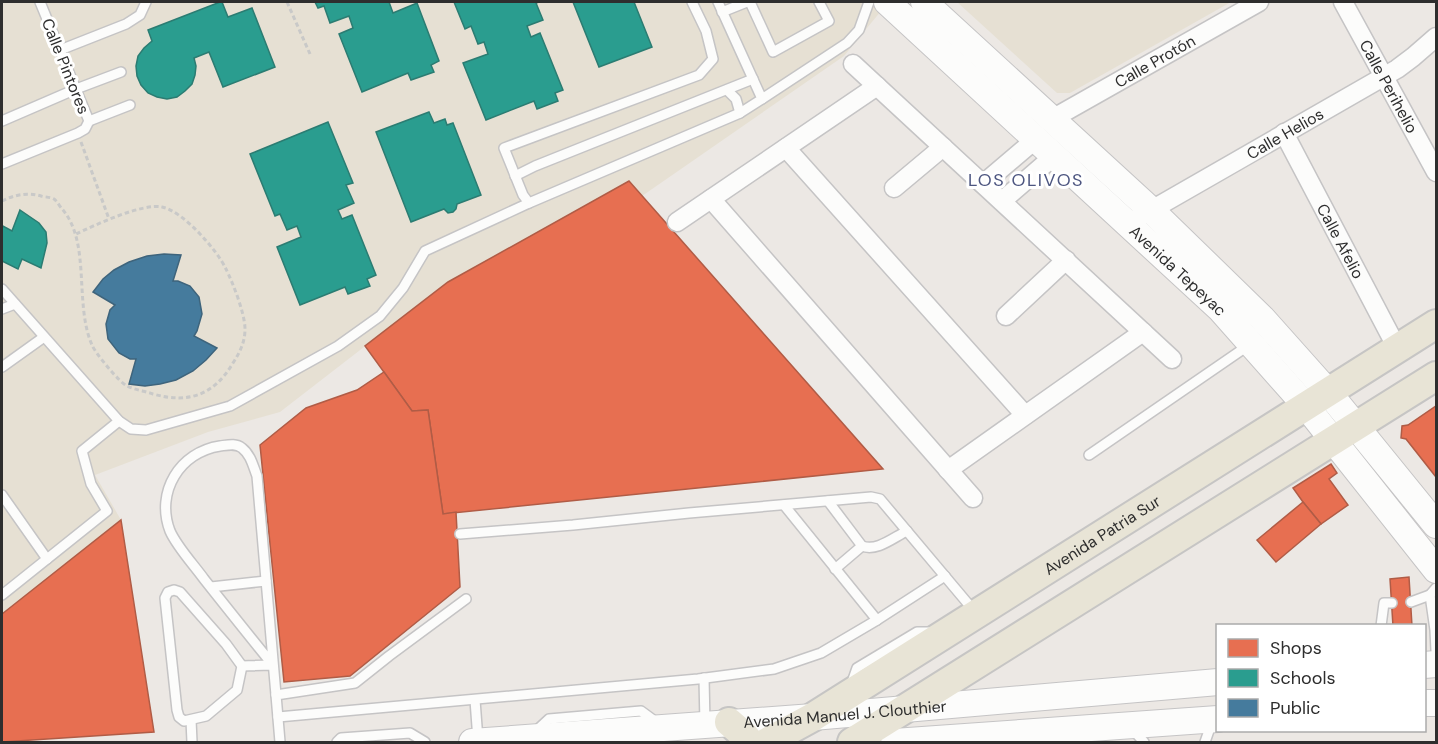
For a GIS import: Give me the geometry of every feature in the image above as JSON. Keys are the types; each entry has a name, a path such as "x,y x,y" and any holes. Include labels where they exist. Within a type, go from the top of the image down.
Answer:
{"main road":[{"name":"Avenida Patria Sur","path":"767,742 813,717 1437,324"},
{"path":"852,742 1437,376"},
{"path":"717,723 744,735 750,742"}],"street":[{"name":"Avenida Tepeyac","path":"887,2 1220,309 1251,344 1317,399"},
{"name":"Avenida Tepeyac","path":"924,2 1151,210 1262,318 1317,399 1345,433 1437,525"},
{"name":"Calle Protón","path":"1052,119 1258,2"},
{"name":"Calle Perihelio","path":"1343,2 1437,172"},
{"name":"Calle Helios","path":"1127,224 1383,76 1413,57 1437,37"},
{"path":"853,64 1172,359"},
{"path":"677,222 877,86"},
{"name":"Calle Afelio","path":"1284,133 1397,348"},
{"path":"894,188 943,147"},
{"path":"786,148 1025,415"},
{"path":"983,184 1045,148"},
{"path":"1002,201 1045,148"},
{"path":"711,199 973,498"},
{"path":"1006,316 1066,260"},
{"path":"948,470 1143,332"},
{"name":"Avenida Tepeyac","path":"1345,433 1437,570"},
{"name":"Avenida Manuel J. Clouthier","path":"472,742 813,717 1216,681"},
{"name":"Avenida Manuel J. Clouthier","path":"908,742 1136,734 1212,727"}],"lane":[{"name":"Calle Pintores","path":"40,2 76,89 84,128"},
{"path":"60,50 126,24 140,15 146,2"},
{"path":"529,203 514,176 504,148 699,75 712,59 706,31 692,2"},
{"path":"718,2 762,99"},
{"path":"722,12 749,2 773,52 829,21 819,2"},
{"path":"2,289 119,421 131,429 146,430 230,406 338,346 380,315 403,288 425,251 529,203 740,113 847,43 860,30 869,2"},
{"path":"2,121 121,72"},
{"path":"514,176 753,79"},
{"path":"727,90 736,99 740,113"},
{"path":"2,164 130,105"},
{"path":"2,309 15,304"},
{"path":"2,367 44,337"},
{"path":"1089,455 1251,344"},
{"path":"2,595 107,511 91,484 82,451 119,421"},
{"path":"273,665 186,555 170,530 164,502 174,476 189,458 211,447 231,445 241,447 251,458 257,476 278,717 278,740"},
{"path":"2,495 47,559"},
{"path":"460,534 871,497 880,499 976,614"},
{"path":"828,501 862,546 869,549 907,531"},
{"path":"784,505 877,620"},
{"path":"835,569 862,546"},
{"path":"278,717 704,678 774,669 821,653 945,576"},
{"path":"211,587 266,581"},
{"path":"174,590 180,592 226,644 242,666 237,690 206,716 187,721 179,717 165,598 168,592 174,590"},
{"path":"1411,602 1433,592 1437,651"},
{"path":"276,695 355,683 466,599"},
{"path":"1381,624 1384,603 1392,603"},
{"path":"242,666 273,665"},
{"path":"704,678 717,723"},
{"path":"476,700 478,742"},
{"path":"187,721 192,742"},
{"path":"337,742 341,738 410,733 424,742"}],"path":[{"path":"287,2 310,54"},
{"path":"84,128 109,219"},
{"path":"2,201 30,193 54,199 69,218 76,234 84,317 92,346 125,386 164,397 193,397 208,392 225,376 243,346 245,328 241,310 225,267 204,238 181,216 163,207 149,207 109,219 76,234"}],"shaded area":[{"path":"2,2 870,2 881,11 844,56 642,196 629,181 448,282 280,412 208,432 95,475 121,520 2,614"},
{"path":"957,2 1231,2 1070,93 1057,93"}],"building: Shops":[{"path":"629,181 883,469 443,514 428,410 412,411 365,346 448,282"},
{"path":"384,372 412,411 428,410 443,514 456,512 460,587 350,676 284,682 260,445 306,408 357,390"},
{"path":"1436,406 1436,477 1406,439 1401,438 1402,426 1408,425"},
{"path":"1331,464 1337,473 1329,479 1348,505 1321,524 1293,488"},
{"path":"1303,502 1321,524 1276,562 1257,540"},
{"path":"121,520 154,732 2,742 2,614"},
{"path":"1409,577 1412,624 1393,624 1390,579"}],"building: Schools":[{"path":"220,2 228,17 252,8 275,67 223,87 209,52 194,58 196,66 192,84 177,97 167,99 148,93 137,76 136,66 138,56 152,41 148,30"},
{"path":"315,2 389,2 393,13 417,3 439,61 431,65 434,72 411,80 408,73 362,92 339,34 353,28 349,16 330,23 324,6 318,8"},
{"path":"454,2 539,2 536,3 543,20 527,26 531,37 540,33 563,90 555,93 558,101 537,109 534,101 486,120 463,63 488,54 484,42 478,44 471,26 465,29"},
{"path":"573,2 634,2 652,47 599,67"},
{"path":"429,112 434,123 445,119 447,125 453,123 481,195 457,204 453,212 448,213 444,209 411,222 376,132"},
{"path":"328,122 353,183 346,185 354,203 338,210 342,219 352,215 376,275 367,279 370,286 348,294 345,287 300,305 277,247 301,237 297,226 287,230 280,214 275,216 250,154"},
{"path":"20,210 39,223 46,232 47,243 41,268 22,259 18,269 2,261 3,226 12,231"}],"building: Public":[{"path":"181,255 173,281 190,286 199,297 202,314 194,336 217,348 193,371 176,380 145,386 129,384 136,359 130,359 119,353 108,339 106,324 110,310 115,305 93,292 114,270 147,256"}],"district":[{"name":"LOS OLIVOS","path":"1026,180"}]}
